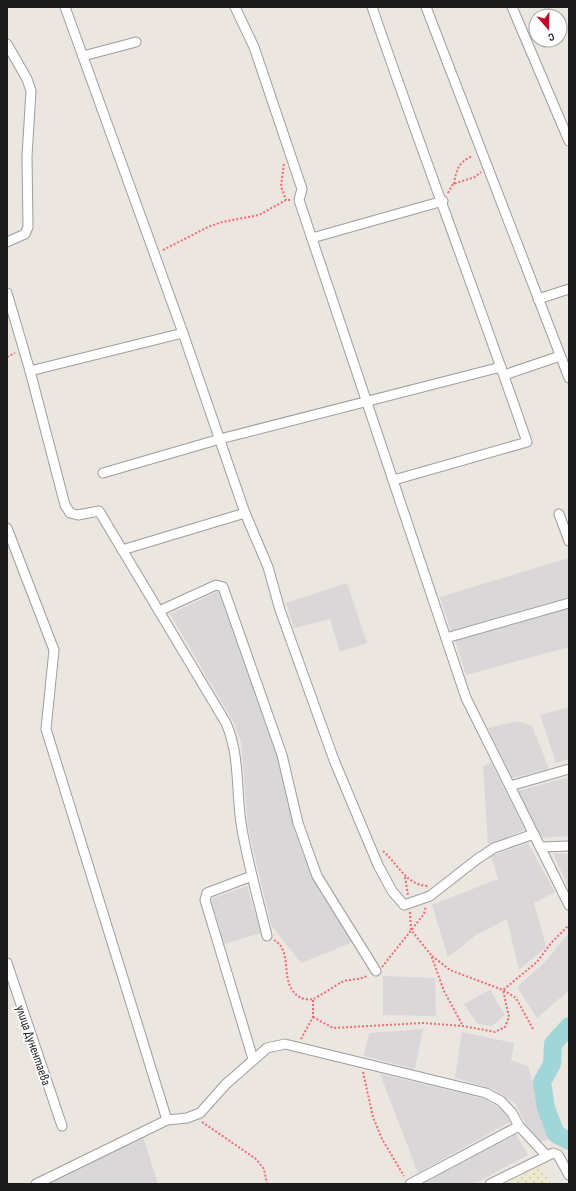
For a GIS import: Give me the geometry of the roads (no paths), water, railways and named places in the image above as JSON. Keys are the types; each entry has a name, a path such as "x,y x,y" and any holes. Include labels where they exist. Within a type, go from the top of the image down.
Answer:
{"street":[{"path":"65,7 155,254 245,513 268,567 280,610 334,760 378,865 392,891 404,905 430,896 494,848 534,834"},
{"path":"235,7 254,47 302,189 299,200 466,698 569,905"},
{"path":"372,7 422,152 443,201 528,442 394,480"},
{"path":"426,7 569,378"},
{"path":"512,7 569,141"},
{"path":"83,56 136,42"},
{"path":"7,44 27,79 31,90 27,156 28,227 25,234 7,242"},
{"path":"312,238 443,201"},
{"path":"538,299 569,289"},
{"path":"7,292 30,371 65,505 70,513 78,515 99,511 226,723 232,736 236,756 241,821 252,876 268,936"},
{"path":"30,371 183,333"},
{"path":"103,473 220,439 367,401 503,371 560,356"},
{"path":"122,550 245,513"},
{"path":"559,514 569,541"},
{"path":"7,528 54,650 46,729 167,1120"},
{"path":"159,611 216,585 223,587 282,755 298,823 317,876 376,971"},
{"path":"446,638 569,603"},
{"path":"510,786 569,769"},
{"path":"540,847 569,846"},
{"path":"252,876 207,892 205,900 253,1059"},
{"name":"улица Дунентаева","path":"7,963 62,1126"},
{"path":"36,1184 167,1120 187,1118 200,1113 226,1084 253,1059 267,1048 285,1044 486,1093 501,1102 512,1113 519,1126 546,1155"},
{"path":"407,1181 519,1126"},
{"path":"490,1184 546,1155 553,1153 558,1155 569,1175"}],"waterway":[{"path":"569,1026 553,1044 552,1064 542,1082 546,1108 556,1134 569,1141"}]}
